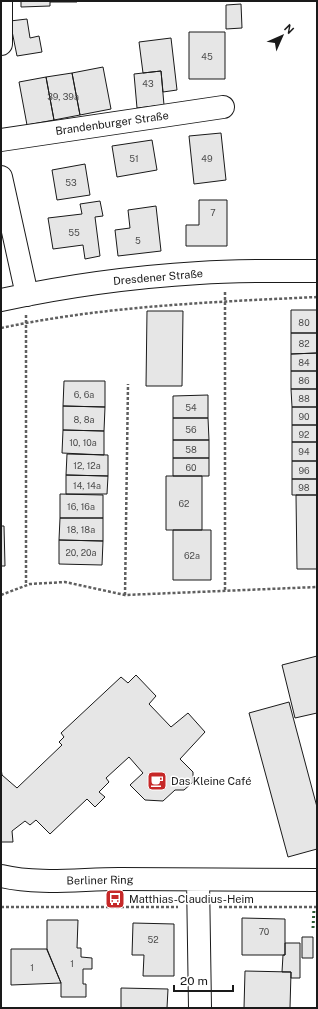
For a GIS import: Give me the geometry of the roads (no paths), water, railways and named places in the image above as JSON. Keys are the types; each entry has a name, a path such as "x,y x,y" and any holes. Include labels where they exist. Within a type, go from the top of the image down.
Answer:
{"street":[{"path":"1,1 1,44"},
{"name":"Brandenburger Straße","path":"1,140 223,107"},
{"path":"1,177 26,295"},
{"name":"Dresdener Straße","path":"1,300 123,279 225,271 317,271"},
{"name":"Berliner Ring","path":"1,876 46,880 317,880"},
{"path":"198,880 200,1008"}],"place":[{"name":"Das Kleine Café","path":"157,781"},
{"name":"Matthias-Claudius-Heim","path":"115,899"}]}
